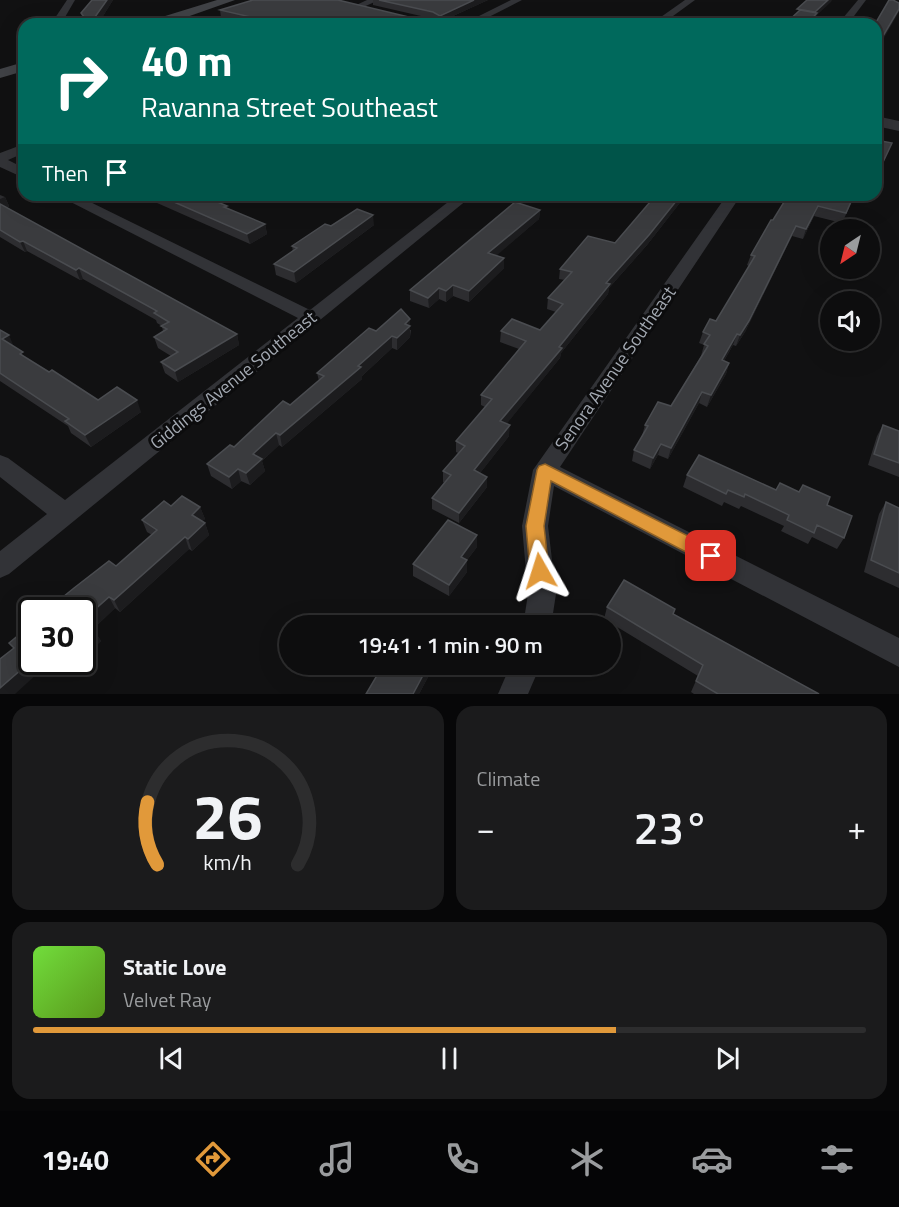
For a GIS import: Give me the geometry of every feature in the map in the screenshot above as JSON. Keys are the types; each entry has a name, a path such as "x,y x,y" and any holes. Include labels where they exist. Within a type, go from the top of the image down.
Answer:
{"main road":[{"path":"173,18 229,0"},
{"path":"0,74 18,68"}],"street":[{"path":"60,18 71,0"},
{"path":"352,6 375,0"},
{"path":"480,18 518,0"},
{"path":"665,18 691,0"},
{"path":"848,18 862,0"},
{"path":"352,6 378,12"},
{"path":"882,122 899,126"},
{"path":"0,160 18,151"},
{"path":"0,160 18,170"},
{"path":"76,201 312,318"},
{"name":"Giddings Avenue Southeast","path":"0,566 458,201"},
{"name":"Senora Avenue Southeast","path":"539,615 542,594 535,526 545,470 731,201"},
{"path":"0,464 65,514"},
{"path":"545,470 899,653"},
{"path":"513,694 521,675"}],"building":[{"path":"92,0 107,0 94,18 85,18 81,13"},
{"path":"253,0 338,0 413,18 255,18 220,10"},
{"path":"379,0 474,0 440,16 433,12"},
{"path":"807,0 828,0 815,12 797,9"},
{"path":"889,0 899,3 899,9 882,38 882,18 878,18"},
{"path":"800,10 817,13 812,18 791,18"},
{"path":"882,141 892,143 882,164"},
{"path":"172,201 215,201 265,224 247,234"},
{"path":"651,201 676,201 606,283 610,284 559,347 562,348 500,421 510,425 474,470 487,477 459,513 432,498 451,475 443,471 465,446 456,441 492,399 481,395 526,341 501,331 512,319 540,330 563,304 548,298 572,272 560,269 588,236 615,243"},
{"path":"785,201 851,201 846,213 818,206 806,229 796,226 749,321 740,335 737,334 722,360 729,363 711,395 702,392 671,448 661,444 653,458 634,450 658,402 671,406 708,346 704,344 710,335 703,332 710,319 716,321 755,256 751,255"},
{"path":"515,202 540,210 488,253 504,258 469,291 453,285 446,291 439,288 428,298 410,290"},
{"path":"0,204 237,334 175,371 161,362 178,352 154,337 167,329 161,326 169,322 154,313 157,311 79,268 76,270 0,230"},
{"path":"357,209 373,215 294,272 274,264 297,248 292,246 325,224 331,226"},
{"path":"401,309 410,319 405,324 410,326 397,338 392,336 358,366 361,367 280,435 276,433 253,454 262,459 246,473 238,469 229,477 207,464 230,445 234,447 283,401 290,405 324,376 317,373 369,328 376,331"},
{"path":"0,330 9,335 2,339 23,352 20,354 49,372 52,370 98,400 117,387 137,400 85,435 65,421 69,419 0,373"},
{"path":"883,425 899,431 899,463 874,454"},
{"path":"699,455 776,490 780,483 799,492 803,485 830,497 827,505 852,516 844,538 817,525 814,533 787,520 789,515 745,494 744,497 728,490 726,494 687,475"},
{"path":"182,496 200,507 192,515 205,523 188,539 185,537 114,600 109,597 96,608 96,597 63,597 109,561 116,566 157,530 142,520 164,501 171,506"},
{"path":"886,502 899,508 899,573 871,560"},
{"path":"448,520 477,535 461,557 467,560 449,585 413,564"},
{"path":"624,580 675,609 673,614 819,694 718,694 696,681 703,665 607,607"},
{"path":"18,636 18,672 0,688 0,659 14,648 9,643"},
{"path":"377,675 423,675 413,694 366,694"}],"route":[{"path":"540,571 535,526 545,470 711,556"}]}
